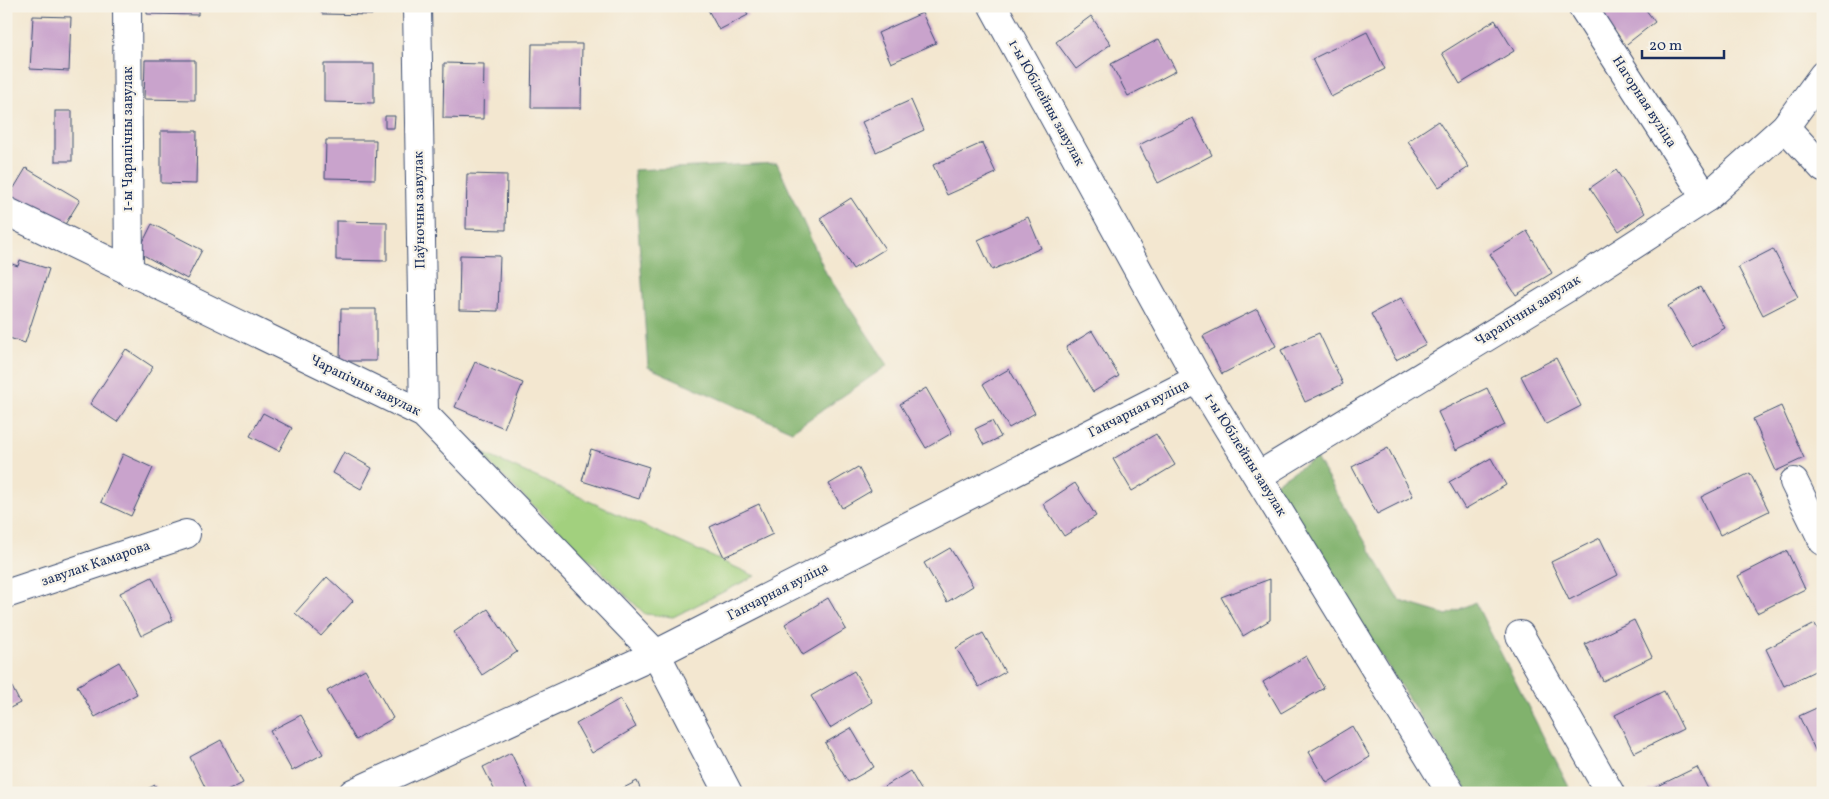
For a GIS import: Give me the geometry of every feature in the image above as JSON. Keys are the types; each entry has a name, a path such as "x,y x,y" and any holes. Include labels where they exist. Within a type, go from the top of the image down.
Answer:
{"street":[{"name":"1-ы Чарапічны завулак","path":"127,6 129,272"},
{"name":"Паўночны завулак","path":"417,6 424,414"},
{"name":"1-ы Юбілейны завулак","path":"993,6 1198,379 1451,793"},
{"name":"Нагорная вуліца","path":"1582,6 1706,198"},
{"name":"Чарапічны завулак","path":"1258,476 1567,288 1706,198 1785,127 1823,74"},
{"path":"1785,127 1823,168"},
{"name":"Чарапічны завулак","path":"6,211 424,414 656,654 728,793"},
{"name":"Ганчарная вуліца","path":"353,793 656,654 1198,379"},
{"path":"1794,482 1823,541"},
{"name":"завулак Камарова","path":"6,594 186,534"},
{"path":"1520,635 1610,793"}],"green space":[{"path":"777,163 826,273 888,365 792,431 648,367 634,170"},
{"path":"476,450 755,576 673,617 645,614"},
{"path":"1316,458 1400,601 1447,615 1475,602 1572,793 1469,793 1272,485"}],"building":[{"path":"147,6 198,6 198,15 147,14"},
{"path":"322,6 373,6 372,15 322,14"},
{"path":"706,6 743,6 748,15 719,30"},
{"path":"1608,6 1643,6 1655,22 1623,47 1598,14"},
{"path":"922,13 936,43 891,63 878,33"},
{"path":"33,16 71,17 69,71 30,69"},
{"path":"1091,16 1111,44 1076,69 1056,42"},
{"path":"1495,20 1514,51 1460,84 1442,53"},
{"path":"1367,32 1385,69 1331,97 1312,59"},
{"path":"1159,39 1176,71 1128,96 1111,64"},
{"path":"532,44 582,44 581,108 531,108"},
{"path":"145,60 195,60 195,100 144,99"},
{"path":"444,63 484,64 483,119 443,118"},
{"path":"324,64 374,64 374,103 324,102"},
{"path":"911,100 924,130 876,152 862,122"},
{"path":"55,111 72,111 72,161 55,161"},
{"path":"385,116 395,116 394,128 385,128"},
{"path":"1193,118 1212,155 1158,183 1139,145"},
{"path":"1438,121 1469,167 1439,187 1408,141"},
{"path":"161,131 197,131 196,184 161,183"},
{"path":"326,140 376,140 375,179 325,178"},
{"path":"982,143 996,173 947,195 933,165"},
{"path":"26,168 80,200 61,231 8,198"},
{"path":"1616,170 1645,213 1619,231 1590,188"},
{"path":"467,174 507,175 506,230 466,229"},
{"path":"851,198 885,249 853,269 820,218"},
{"path":"1028,217 1041,248 992,270 978,240"},
{"path":"336,221 387,222 387,261 336,260"},
{"path":"152,224 202,250 187,279 138,252"},
{"path":"1527,231 1552,273 1516,295 1490,254"},
{"path":"1773,249 1798,297 1763,315 1738,267"},
{"path":"460,255 500,256 498,311 459,310"},
{"path":"20,260 49,269 25,343 6,337 6,262 18,266"},
{"path":"1701,287 1725,328 1692,347 1668,306"},
{"path":"1401,298 1426,344 1396,360 1371,314"},
{"path":"341,309 376,309 376,361 340,361"},
{"path":"1257,309 1276,346 1222,374 1203,336"},
{"path":"1092,331 1119,376 1093,392 1066,347"},
{"path":"1319,333 1343,384 1305,402 1281,350"},
{"path":"126,349 153,367 117,422 90,404"},
{"path":"1556,358 1581,406 1546,424 1521,376"},
{"path":"475,362 523,383 504,428 455,407"},
{"path":"1009,369 1035,413 1009,428 983,384"},
{"path":"926,388 952,433 926,448 900,404"},
{"path":"1487,388 1505,425 1456,450 1438,412"},
{"path":"1781,406 1804,458 1776,471 1753,419"},
{"path":"263,413 292,428 279,451 250,436"},
{"path":"992,421 1001,437 984,445 975,429"},
{"path":"1156,434 1175,465 1132,491 1113,459"},
{"path":"1388,448 1413,496 1377,514 1352,467"},
{"path":"591,449 649,467 639,499 582,481"},
{"path":"344,452 372,468 361,489 333,473"},
{"path":"123,454 153,468 131,516 101,502"},
{"path":"1491,458 1506,485 1465,509 1449,482"},
{"path":"858,467 871,491 842,508 829,484"},
{"path":"1750,473 1769,511 1720,535 1701,497"},
{"path":"1075,483 1096,516 1064,536 1043,504"},
{"path":"759,504 773,534 724,557 710,527"},
{"path":"1600,538 1618,575 1569,600 1551,562"},
{"path":"950,548 973,586 947,602 924,563"},
{"path":"1787,551 1805,589 1757,613 1738,576"},
{"path":"152,577 173,620 141,636 120,593"},
{"path":"327,577 353,601 321,636 295,613"},
{"path":"1270,579 1270,620 1243,636 1221,597"},
{"path":"828,598 846,629 803,655 785,624"},
{"path":"488,609 517,652 482,675 454,632"},
{"path":"1634,620 1652,657 1603,681 1585,644"},
{"path":"1815,624 1823,640 1823,667 1784,686 1766,649"},
{"path":"983,633 1005,672 979,687 956,648"},
{"path":"1306,656 1324,688 1281,713 1263,682"},
{"path":"119,662 137,694 95,717 77,686"},
{"path":"365,669 393,718 356,740 327,691"},
{"path":"854,671 872,702 830,728 811,696"},
{"path":"6,675 20,703 6,710"},
{"path":"1664,691 1683,729 1634,753 1615,715"},
{"path":"620,699 636,727 592,753 576,724"},
{"path":"1823,705 1823,751 1817,754 1799,716"},
{"path":"301,715 323,754 292,771 270,731"},
{"path":"1352,726 1370,757 1327,783 1309,752"},
{"path":"851,728 874,767 848,782 825,743"},
{"path":"221,740 243,783 223,793 208,793 190,757"},
{"path":"511,753 530,793 496,793 483,767"},
{"path":"1697,767 1710,793 1649,793 1648,791"},
{"path":"910,771 923,793 874,793"},
{"path":"637,781 642,793 614,793"},
{"path":"155,785 158,793 139,793"}]}
